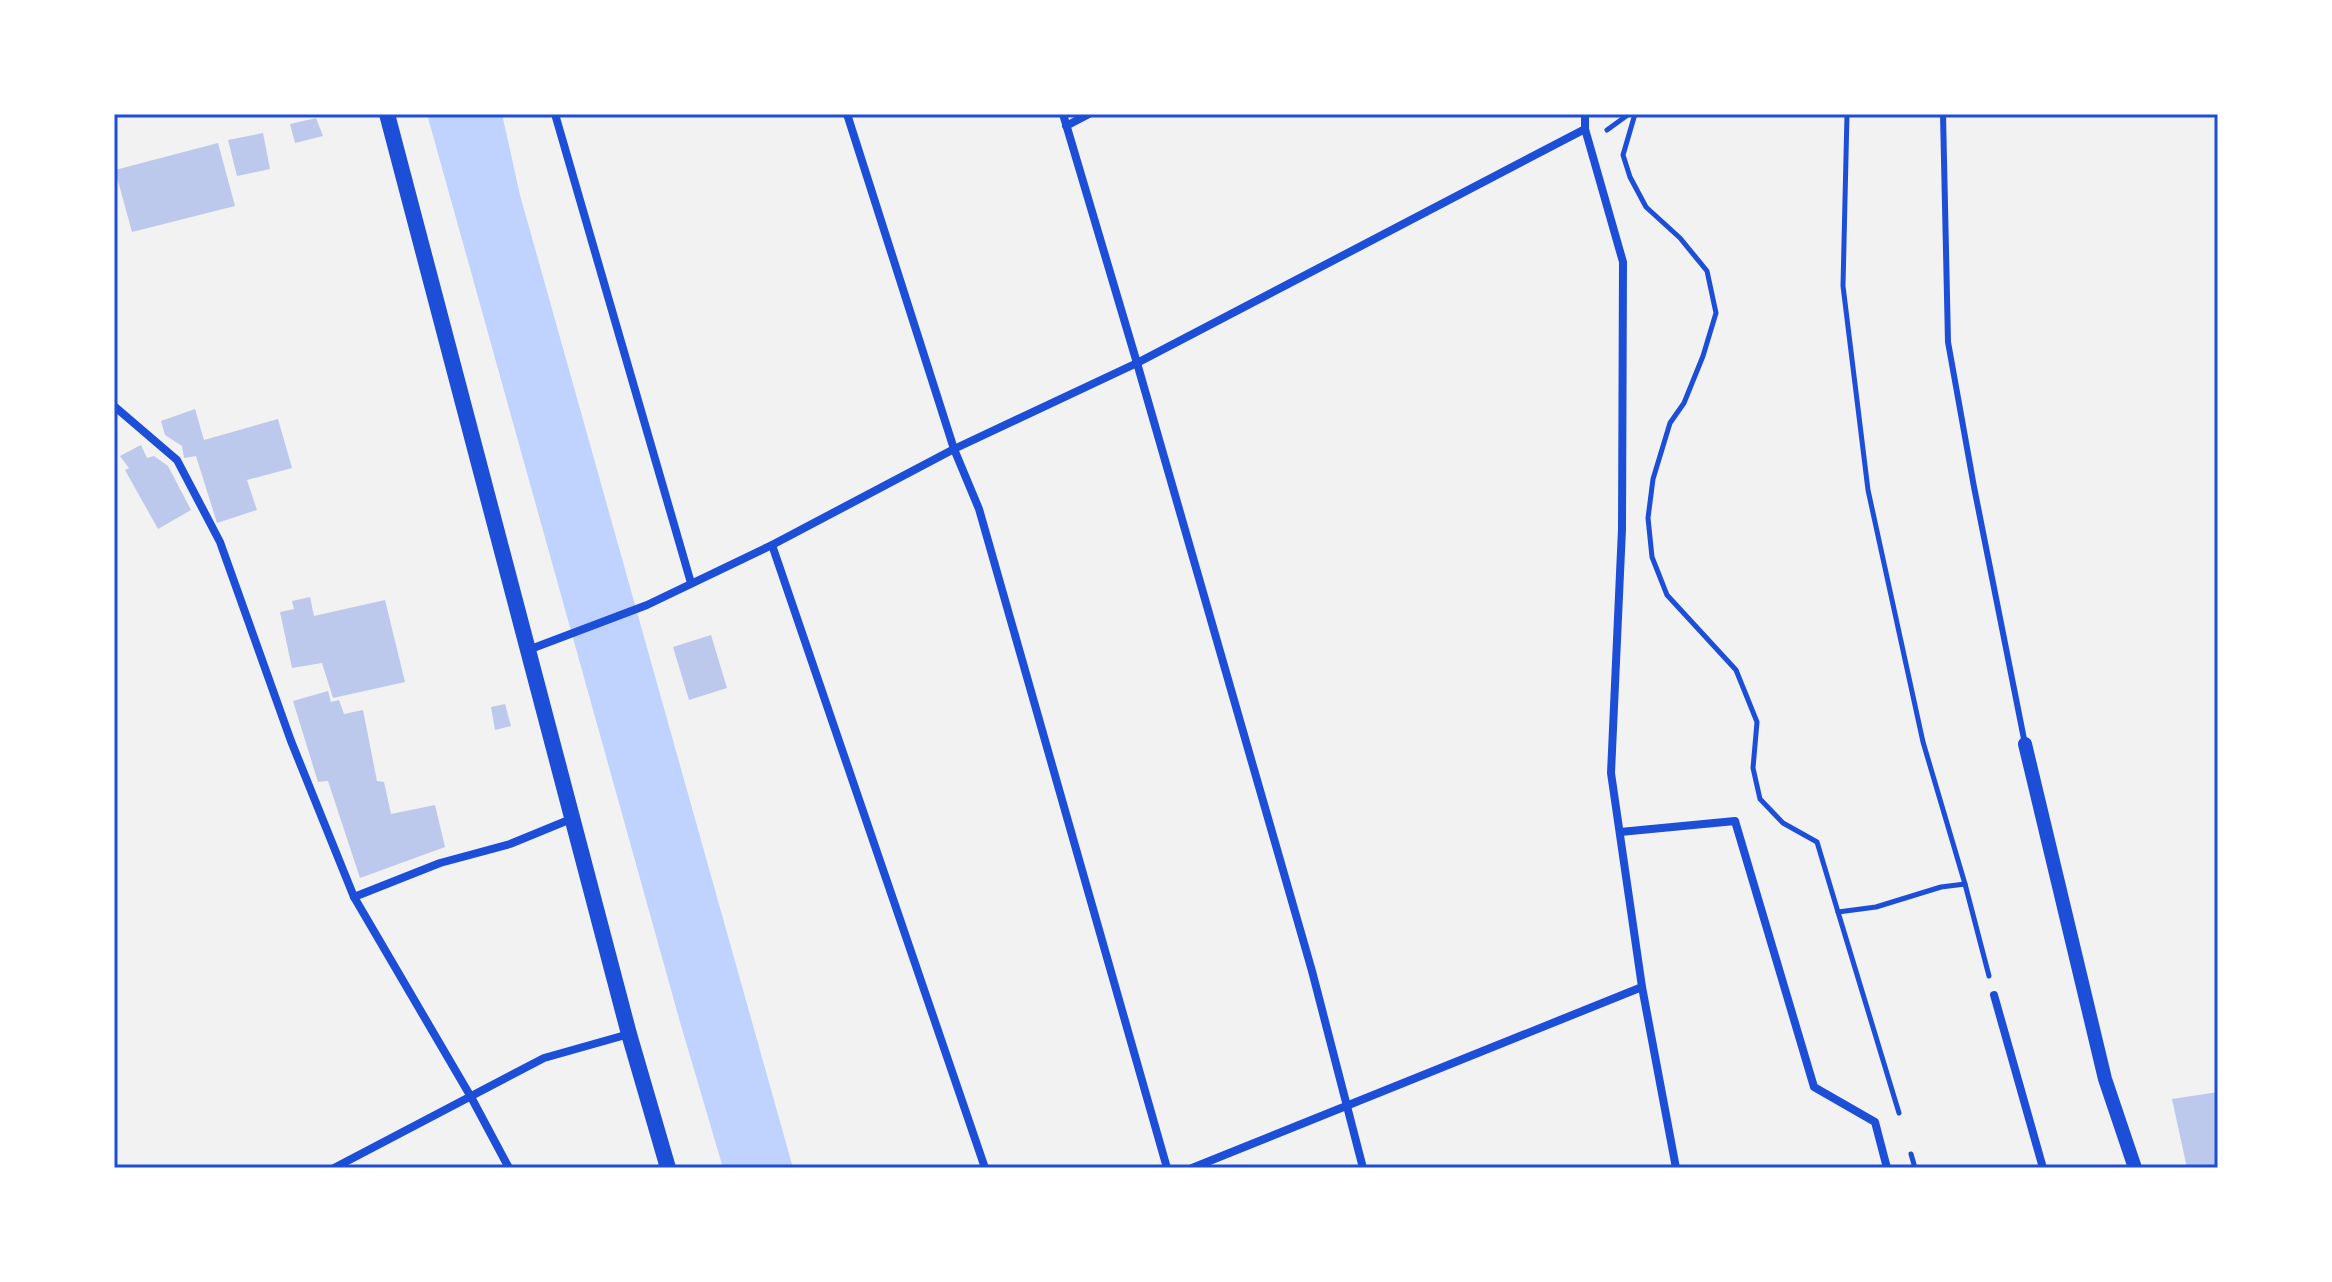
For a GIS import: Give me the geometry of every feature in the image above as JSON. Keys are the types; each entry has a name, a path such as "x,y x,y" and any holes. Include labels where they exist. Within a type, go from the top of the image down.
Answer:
{"main road":[{"path":"387,114 526,651 668,1168"}],"street":[{"path":"555,114 691,583"},
{"path":"847,114 954,449 979,509 1167,1168"},
{"path":"1063,114 1312,971 1363,1168"},
{"path":"1066,126 1089,114"},
{"path":"1585,114 1585,129 1623,262 1622,529 1611,773 1642,987 1676,1168"},
{"path":"526,651 647,605 772,545 954,449 1137,363 1585,129"},
{"path":"114,406 177,460 220,542 291,741 354,897 509,1168"},
{"path":"772,545 985,1168"},
{"path":"2025,744 2105,1079 2135,1168"},
{"path":"354,897 440,863 510,844 571,819"},
{"path":"1620,832 1735,821 1814,1087 1875,1122 1887,1168"},
{"path":"1192,1168 1642,987"},
{"path":"1994,995 2043,1168"},
{"path":"334,1168 544,1058 629,1034"}],"lane":[{"path":"1943,114 1948,342 2025,744"}],"path":[{"path":"1635,114 1623,155 1630,177 1646,207 1680,238 1707,271 1716,313 1684,403 1670,423 1653,479 1648,518 1652,557 1667,595 1736,670 1757,722 1753,768 1760,799 1783,823 1817,842 1901,1123"},
{"path":"1847,114 1843,286 1868,490 1923,742 1994,995"},
{"path":"1838,912 1876,907 1941,887 1965,884"},
{"path":"1910,1153 1915,1168"}],"water":[{"path":"427,114 502,114 520,195 793,1168 723,1168"}],"building":[{"path":"316,118 323,136 295,143 290,124"},
{"path":"263,133 270,169 237,176 228,140"},
{"path":"218,143 235,206 132,232 115,170"},
{"path":"195,409 204,440 278,419 292,468 247,480 257,510 217,523 196,456 184,458 182,446 165,435 161,421"},
{"path":"141,445 147,458 154,456 168,466 191,510 158,529 125,470 129,468 120,456"},
{"path":"310,597 314,616 385,600 405,682 333,698 322,663 292,668 280,612 294,609 292,601"},
{"path":"711,635 727,688 689,700 673,647"},
{"path":"328,691 331,702 339,700 344,714 363,710 377,781 384,782 391,814 435,805 445,847 360,878 328,781 318,782 293,701"},
{"path":"505,704 511,726 495,730 491,707"},
{"path":"2218,1092 2218,1168 2187,1168 2172,1099"}]}
